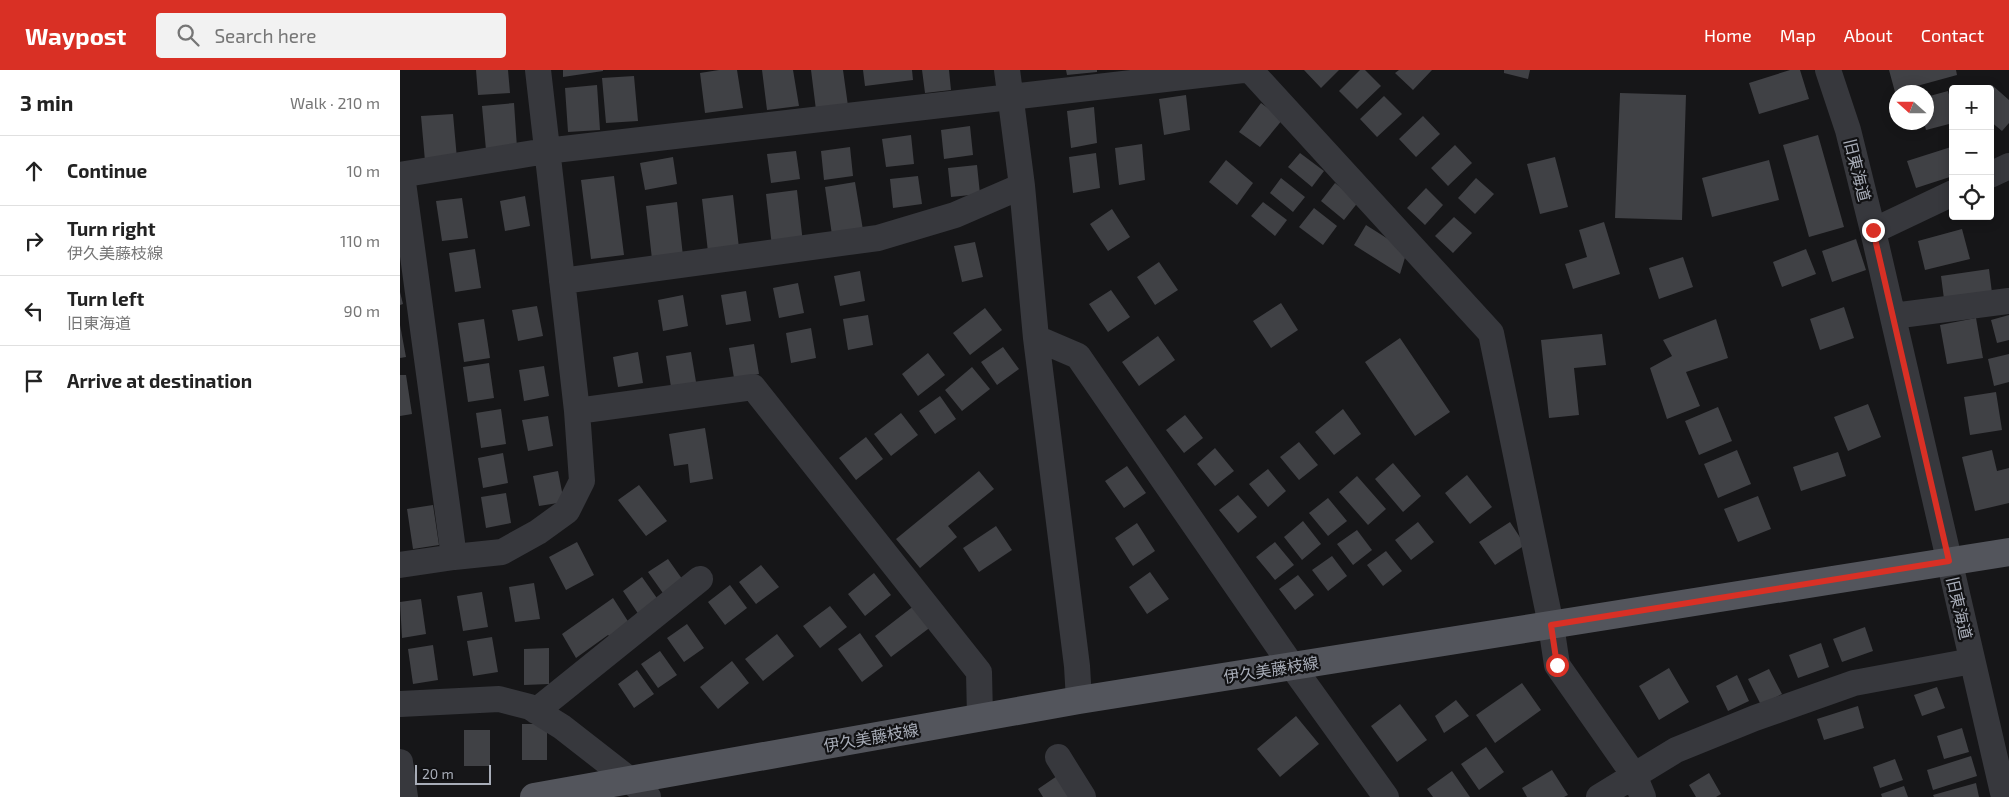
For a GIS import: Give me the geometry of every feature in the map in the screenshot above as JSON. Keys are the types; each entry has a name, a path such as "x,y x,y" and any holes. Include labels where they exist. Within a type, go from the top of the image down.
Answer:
{"main road":[{"name":"伊久美藤枝線","path":"534,797 639,788 980,717 2009,552"}],"street":[{"path":"400,565 502,552 538,532 567,511 582,481 577,411 538,70"},
{"path":"1007,70 1022,186 1036,338 1076,656 1079,700"},
{"path":"454,557 401,175 546,151 1243,70"},
{"path":"1250,70 1491,333 1551,625 1557,665 1638,786"},
{"name":"旧東海道","path":"1828,70 1848,130 1873,230 2004,797"},
{"path":"1994,173 2009,166"},
{"path":"562,281 878,238 955,215 1022,186"},
{"path":"1873,230 1949,195"},
{"path":"1893,316 2009,301"},
{"path":"1036,338 1078,356 1292,666 1386,797"},
{"path":"577,411 753,387 979,672 980,717"},
{"path":"536,711 700,579"},
{"path":"1599,797 1638,786 1676,750 1755,718 1854,683 1972,661"},
{"path":"400,704 499,699 530,707 562,727 639,788"},
{"path":"1058,757 1083,797"},
{"path":"400,762 405,797"}],"building":[{"path":"476,70 508,70 510,93 478,95"},
{"path":"563,70 603,70 603,71 563,77"},
{"path":"737,70 743,108 705,113 700,73"},
{"path":"762,70 793,70 799,106 767,110"},
{"path":"811,70 843,70 848,106 816,110"},
{"path":"863,70 912,70 913,80 865,86"},
{"path":"922,70 949,70 951,90 925,93"},
{"path":"1066,70 1097,70 1097,72 1067,75"},
{"path":"1304,70 1339,70 1321,88"},
{"path":"1360,70 1365,70 1381,86 1357,109 1339,91"},
{"path":"1399,70 1432,70 1413,90 1395,73"},
{"path":"1504,70 1530,70 1528,79 1504,73"},
{"path":"1790,70 1800,70 1809,99 1759,114 1749,83"},
{"path":"1889,70 1956,70 1957,75 1921,85 1893,85"},
{"path":"634,76 638,121 606,123 602,78"},
{"path":"597,85 600,130 568,132 565,88"},
{"path":"1994,87 2009,100 2009,123 2002,131 1994,124"},
{"path":"1948,91 1949,94 1949,124 1934,128 1934,95"},
{"path":"1620,93 1686,95 1682,220 1615,218"},
{"path":"1186,95 1190,130 1164,135 1159,99"},
{"path":"1384,96 1402,114 1377,137 1360,119"},
{"path":"514,103 517,148 486,150 482,106"},
{"path":"1261,103 1283,119 1260,147 1239,132"},
{"path":"1094,107 1097,143 1071,148 1067,111"},
{"path":"453,114 457,159 425,161 421,116"},
{"path":"1423,116 1440,134 1416,157 1399,139"},
{"path":"970,126 973,155 944,159 941,130"},
{"path":"911,135 914,164 886,167 882,139"},
{"path":"1818,135 1844,227 1809,237 1783,145"},
{"path":"1142,144 1145,180 1119,185 1115,148"},
{"path":"1455,145 1472,163 1448,186 1431,168"},
{"path":"850,147 853,176 824,180 821,151"},
{"path":"1949,148 1949,177 1916,188 1907,161"},
{"path":"796,151 800,179 771,183 767,154"},
{"path":"1096,153 1100,188 1073,193 1069,157"},
{"path":"1300,153 1324,171 1312,187 1288,167"},
{"path":"673,157 677,184 645,190 640,163"},
{"path":"1555,157 1568,207 1540,214 1527,164"},
{"path":"1226,160 1253,183 1237,205 1209,182"},
{"path":"1769,160 1779,200 1712,217 1702,178"},
{"path":"977,165 980,194 951,197 948,168"},
{"path":"614,176 624,255 591,259 581,180"},
{"path":"918,176 922,204 893,208 890,179"},
{"path":"1281,178 1305,197 1293,212 1270,193"},
{"path":"1476,178 1494,194 1475,214 1458,198"},
{"path":"855,182 863,230 832,235 825,187"},
{"path":"1335,183 1359,201 1344,220 1321,201"},
{"path":"1426,188 1443,205 1425,225 1407,208"},
{"path":"797,190 803,243 772,247 766,194"},
{"path":"733,195 739,248 708,252 702,199"},
{"path":"525,196 530,226 505,231 500,201"},
{"path":"462,198 468,238 442,241 436,201"},
{"path":"677,202 683,256 652,259 646,206"},
{"path":"1263,202 1287,220 1275,236 1251,216"},
{"path":"1314,208 1337,226 1323,245 1299,227"},
{"path":"1112,209 1130,237 1108,251 1090,224"},
{"path":"1454,217 1472,233 1453,253 1435,236"},
{"path":"1604,222 1620,274 1573,289 1565,264 1587,257 1579,230"},
{"path":"1366,225 1407,251 1400,274 1354,245"},
{"path":"1962,229 1970,259 1925,270 1918,241"},
{"path":"1856,239 1866,270 1832,282 1822,251"},
{"path":"975,242 983,277 962,282 954,246"},
{"path":"475,249 481,288 455,292 449,253"},
{"path":"1806,249 1816,274 1782,287 1773,262"},
{"path":"1683,257 1693,287 1659,299 1649,268"},
{"path":"1159,262 1178,290 1155,305 1137,277"},
{"path":"1989,269 1992,293 1944,299 1941,276"},
{"path":"860,271 865,301 840,306 834,276"},
{"path":"798,283 804,313 779,318 773,288"},
{"path":"1111,290 1130,317 1108,332 1089,304"},
{"path":"746,291 751,321 726,325 721,295"},
{"path":"400,292 403,304 400,305"},
{"path":"683,295 688,326 663,331 658,300"},
{"path":"1281,303 1298,330 1271,348 1253,321"},
{"path":"537,306 543,336 518,341 512,310"},
{"path":"1844,307 1854,338 1820,350 1810,319"},
{"path":"985,308 1002,330 970,355 953,333"},
{"path":"868,315 873,345 848,350 843,319"},
{"path":"2009,315 2009,340 1997,343 1991,320"},
{"path":"1976,318 1983,358 1947,364 1940,325"},
{"path":"484,319 490,358 464,362 458,323"},
{"path":"1716,319 1728,358 1686,372 1700,406 1667,419 1650,368 1672,356 1663,340"},
{"path":"400,325 406,357 400,358"},
{"path":"811,328 816,358 791,363 786,333"},
{"path":"1602,334 1606,365 1574,368 1579,415 1549,418 1541,340"},
{"path":"1158,336 1175,360 1139,386 1122,362"},
{"path":"1400,338 1450,412 1415,436 1365,362"},
{"path":"754,344 759,374 734,378 729,348"},
{"path":"1003,347 1019,369 997,385 981,362"},
{"path":"638,352 643,383 618,387 613,357"},
{"path":"691,352 696,382 671,387 666,356"},
{"path":"928,353 945,375 918,396 902,374"},
{"path":"2009,354 2009,382 1994,386 1988,359"},
{"path":"489,363 494,398 468,402 463,367"},
{"path":"544,366 549,396 524,401 519,370"},
{"path":"972,367 990,389 962,411 945,390"},
{"path":"400,375 406,375 412,414 400,416"},
{"path":"1996,392 2002,430 1970,435 1964,397"},
{"path":"940,396 956,419 935,434 919,411"},
{"path":"1868,404 1881,437 1848,451 1834,417"},
{"path":"1718,407 1732,441 1699,455 1685,421"},
{"path":"501,409 506,444 481,448 476,413"},
{"path":"1343,409 1361,434 1334,455 1315,432"},
{"path":"901,413 918,435 891,456 874,434"},
{"path":"1185,415 1203,438 1184,453 1166,430"},
{"path":"548,416 553,446 528,451 522,420"},
{"path":"705,428 713,479 690,483 688,464 674,466 669,434"},
{"path":"866,437 883,459 856,480 839,458"},
{"path":"1299,442 1318,465 1299,480 1280,457"},
{"path":"1215,448 1234,471 1215,486 1197,464"},
{"path":"1737,450 1751,484 1718,498 1704,464"},
{"path":"1992,450 1997,471 2009,468 2009,503 1975,511 1962,457"},
{"path":"1838,452 1846,476 1801,491 1793,467"},
{"path":"503,453 508,483 483,488 478,458"},
{"path":"1393,463 1421,496 1403,512 1375,479"},
{"path":"1127,466 1146,493 1124,508 1105,481"},
{"path":"1268,469 1286,491 1268,507 1249,484"},
{"path":"558,471 564,502 539,506 533,476"},
{"path":"979,471 994,489 948,526 957,537 920,568 896,539"},
{"path":"1467,475 1492,507 1470,524 1445,493"},
{"path":"1357,476 1386,509 1368,525 1339,492"},
{"path":"639,485 667,521 646,536 618,500"},
{"path":"506,493 511,523 486,528 481,497"},
{"path":"1238,495 1257,517 1238,533 1219,510"},
{"path":"1758,496 1771,529 1738,542 1724,509"},
{"path":"1328,498 1347,521 1328,536 1309,513"},
{"path":"433,505 439,545 413,549 407,509"},
{"path":"1303,521 1321,544 1302,560 1284,537"},
{"path":"1418,522 1434,542 1411,560 1395,540"},
{"path":"1510,522 1525,545 1495,565 1479,542"},
{"path":"1137,523 1155,551 1133,566 1115,538"},
{"path":"996,526 1012,550 979,572 963,548"},
{"path":"1357,530 1372,550 1353,565 1337,544"},
{"path":"577,542 594,575 566,590 549,557"},
{"path":"1275,542 1294,565 1275,580 1256,557"},
{"path":"1386,551 1402,571 1383,586 1367,565"},
{"path":"1332,556 1347,576 1328,591 1312,570"},
{"path":"668,559 685,583 665,596 648,572"},
{"path":"761,565 779,587 756,604 739,582"},
{"path":"1150,572 1169,599 1147,614 1129,587"},
{"path":"874,573 891,595 865,616 848,594"},
{"path":"1298,575 1314,595 1295,610 1279,589"},
{"path":"642,577 659,601 639,615 623,591"},
{"path":"534,583 540,619 515,622 509,587"},
{"path":"730,585 747,608 725,625 708,602"},
{"path":"482,592 488,627 463,631 457,596"},
{"path":"613,598 631,626 614,640 608,635 576,658 562,634"},
{"path":"421,599 426,634 402,638 400,602"},
{"path":"915,605 932,626 891,657 875,636"},
{"path":"830,606 847,627 820,648 803,626"},
{"path":"687,624 704,648 684,662 667,638"},
{"path":"1865,627 1873,651 1842,662 1833,639"},
{"path":"860,633 883,666 862,682 838,649"},
{"path":"777,634 794,656 763,681 745,659"},
{"path":"492,637 498,672 473,676 467,641"},
{"path":"1821,643 1829,667 1798,678 1789,655"},
{"path":"433,645 438,680 413,684 408,649"},
{"path":"549,648 549,684 524,685 524,649"},
{"path":"660,651 677,675 658,688 641,664"},
{"path":"732,661 749,683 718,709 700,687"},
{"path":"1669,668 1689,702 1659,720 1639,686"},
{"path":"1769,669 1782,694 1761,705 1748,679"},
{"path":"637,670 654,694 634,708 618,684"},
{"path":"1737,675 1749,701 1728,711 1716,686"},
{"path":"1522,683 1541,710 1495,743 1476,715"},
{"path":"1937,687 1945,708 1922,716 1914,695"},
{"path":"1456,700 1469,716 1444,733 1435,716"},
{"path":"1400,704 1427,740 1397,762 1371,726"},
{"path":"1858,706 1864,728 1824,740 1817,719"},
{"path":"1296,716 1319,744 1280,777 1257,749"},
{"path":"522,724 547,724 547,760 522,760"},
{"path":"1962,728 1969,752 1944,759 1937,736"},
{"path":"464,730 490,730 490,766 464,766"},
{"path":"1486,747 1504,772 1479,790 1461,764"},
{"path":"1971,756 1977,776 1933,790 1927,770"},
{"path":"1895,759 1903,780 1880,788 1873,767"},
{"path":"1552,770 1568,795 1564,797 1527,797 1522,788"},
{"path":"1452,771 1470,797 1433,797 1427,789"},
{"path":"1709,773 1721,794 1716,797 1696,797 1689,785"},
{"path":"1060,774 1075,797 1043,797 1038,789"},
{"path":"1976,783 1979,797 1934,797 1933,795"},
{"path":"1904,786 1908,797 1882,797 1881,794"}],"route":[{"path":"1557,665 1551,625 1949,561 1873,230"}]}
